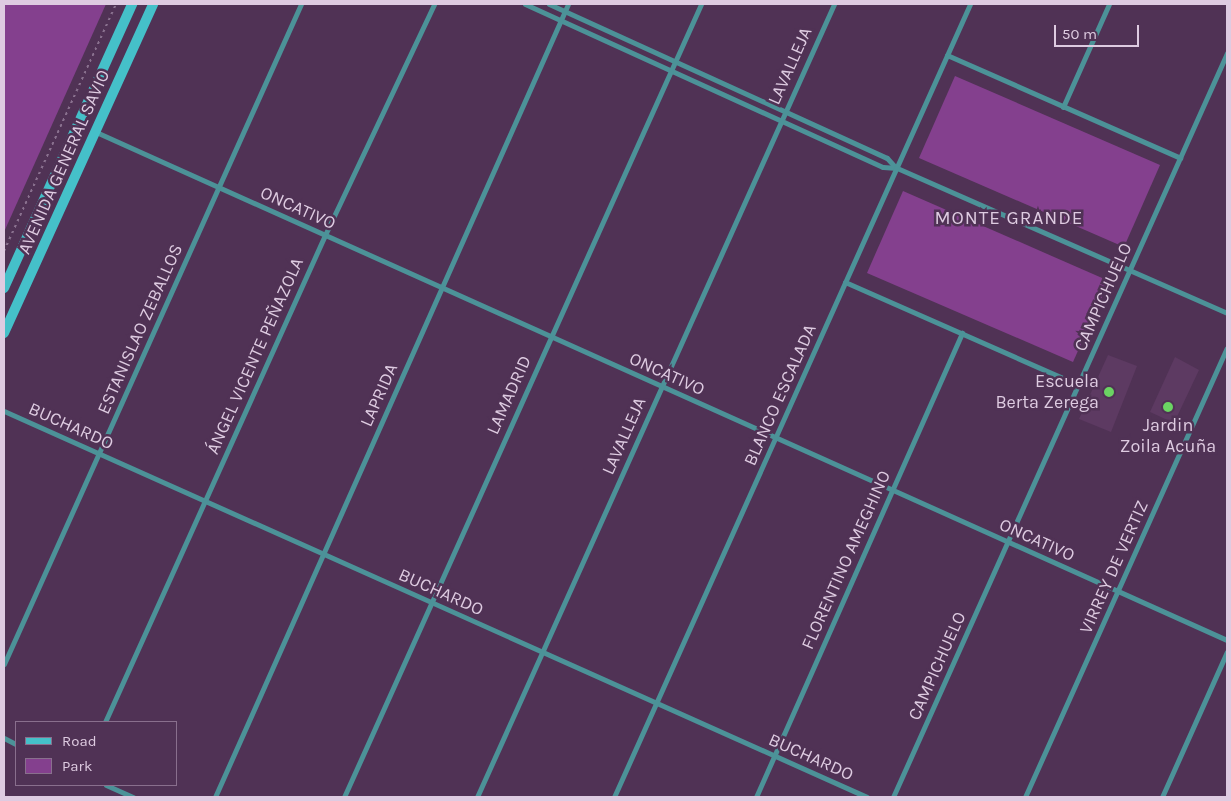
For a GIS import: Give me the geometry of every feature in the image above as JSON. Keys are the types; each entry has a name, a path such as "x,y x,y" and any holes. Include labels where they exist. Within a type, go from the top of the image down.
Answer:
{"main road":[{"name":"AVENIDA GENERAL SAVIO","path":"4,288 132,4"},
{"name":"AVENIDA GENERAL SAVIO","path":"4,334 153,4"}],"street":[{"name":"ESTANISLAO ZEBALLOS","path":"4,664 300,4"},
{"name":"ÁNGEL VICENTE PEÑAZOLA","path":"106,721 325,235 434,4"},
{"path":"525,4 883,167 897,168"},
{"path":"549,4 786,110 886,158 897,168 1227,313"},
{"name":"LAPRIDA","path":"215,797 568,4"},
{"name":"LAMADRID","path":"344,797 701,4"},
{"name":"LAVALLEJA","path":"477,797 834,4"},
{"name":"BLANCO ESCALADA","path":"614,797 970,4"},
{"path":"1063,107 1110,4"},
{"name":"CAMPICHUELO","path":"893,797 1227,54"},
{"path":"947,55 1180,158"},
{"name":"ONCATIVO","path":"96,132 1227,640"},
{"path":"845,282 1078,385"},
{"name":"FLORENTINO AMEGHINO","path":"756,797 962,334"},
{"name":"VIRREY DE VERTIZ","path":"1026,797 1227,348"},
{"name":"BUCHARDO","path":"4,411 867,797"},
{"path":"1162,797 1227,652"},
{"path":"108,786 133,797"}],"path":[{"path":"4,251 116,4"}],"shaded area":[{"name":"Escuela Berta Zerega","path":"1108,355 1137,366 1111,432 1079,419"},
{"path":"1175,357 1199,370 1174,423 1150,412"}],"green space":[{"path":"4,4 106,4 4,232"},
{"path":"955,76 1160,165 1124,247 919,158"},
{"path":"903,191 1109,281 1073,362 867,273"}],"place":[{"name":"Escuela Berta Zerega","path":"1109,392"},
{"name":"Jardin Zoila Acuña","path":"1168,407"}],"district":[{"name":"MONTE GRANDE","path":"1009,219"}]}
